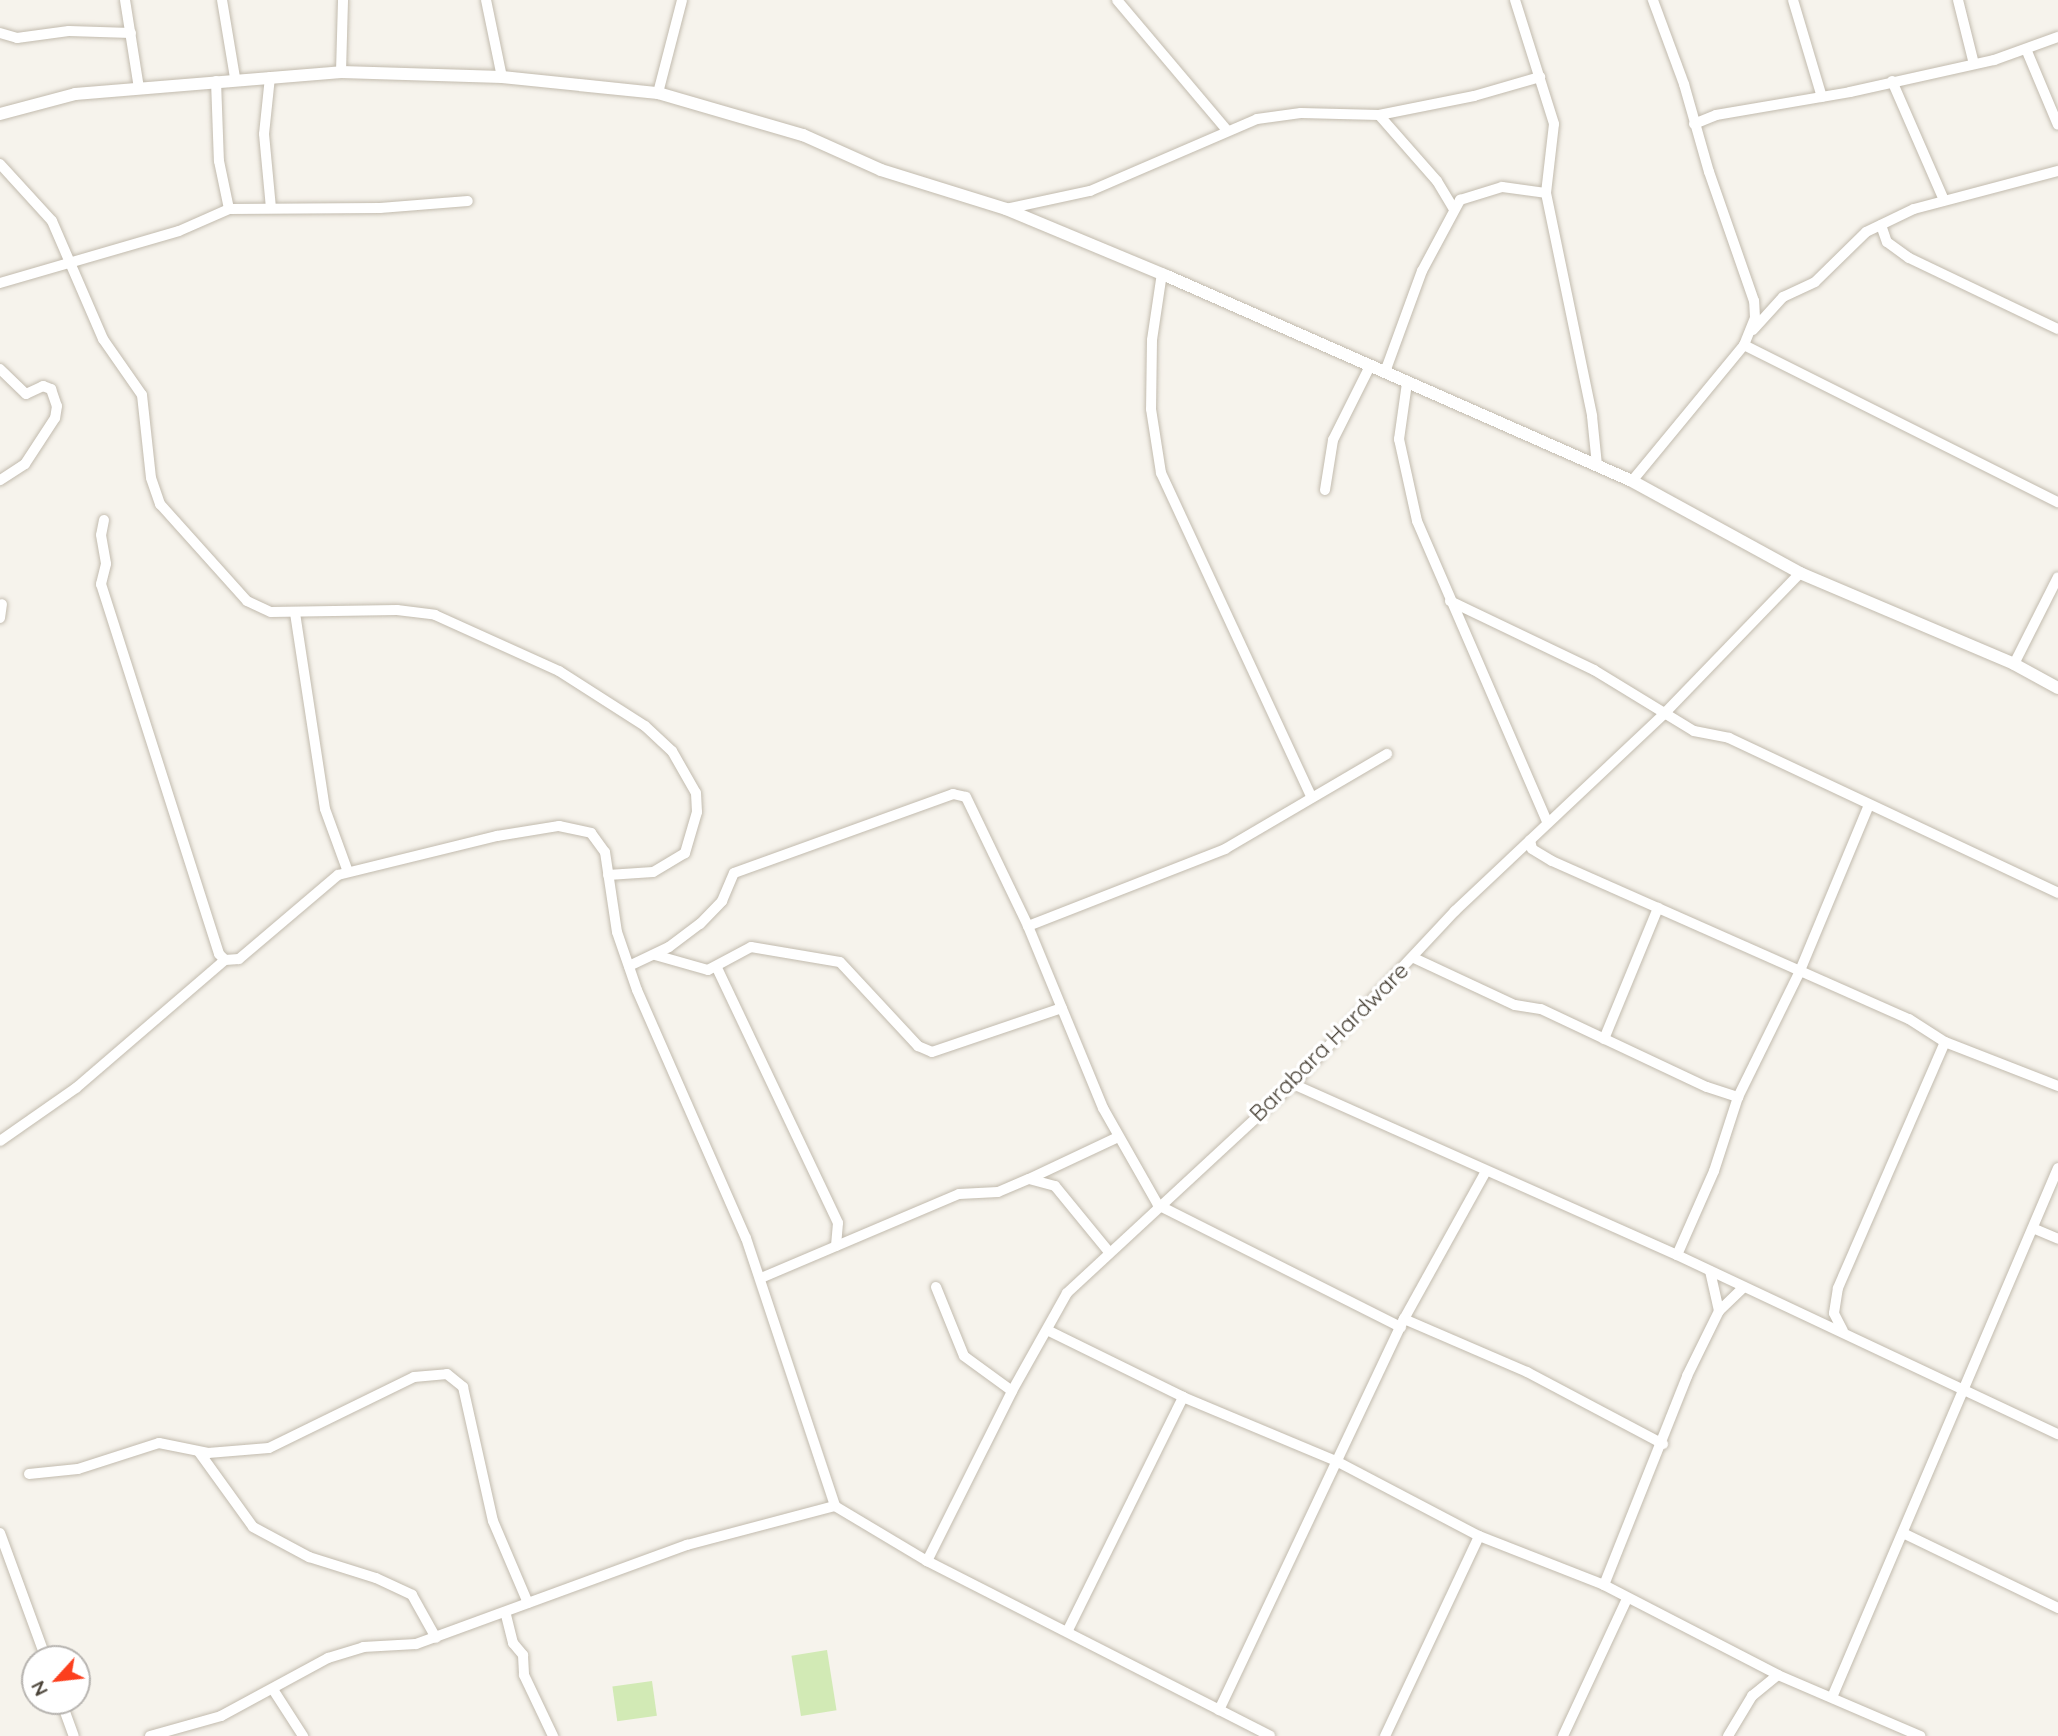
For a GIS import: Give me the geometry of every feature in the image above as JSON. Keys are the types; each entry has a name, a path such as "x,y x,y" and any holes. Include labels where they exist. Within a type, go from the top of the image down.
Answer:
{"street":[{"path":"125,0 139,88"},
{"path":"222,0 235,78"},
{"path":"341,72 343,0"},
{"path":"486,0 502,77"},
{"path":"659,93 682,0"},
{"path":"1117,0 1227,131"},
{"path":"1515,0 1554,124 1546,193 1592,416 1597,465"},
{"path":"1653,0 1754,301 1751,333"},
{"path":"1659,17 1664,0"},
{"path":"1793,0 1822,97"},
{"path":"1958,0 1974,64"},
{"path":"0,33 17,38 69,31 131,33"},
{"path":"1694,124 1716,115 1822,97 1974,64 2058,37"},
{"path":"2026,49 2058,125"},
{"path":"0,114 75,94 235,78 341,72 502,77 659,93 803,135 881,170 1006,209 1162,273 1632,481 1800,573 2014,664 2058,688"},
{"path":"271,77 264,134 271,208"},
{"path":"1006,209 1090,191 1257,120 1301,113 1380,114 1474,96 1540,77"},
{"path":"216,81 219,161 229,209"},
{"path":"1892,81 1944,201"},
{"path":"1380,114 1437,181 1453,208"},
{"path":"0,164 37,200 72,264 103,339 142,395 150,478 160,504 247,601 271,612 397,610 436,615 559,671 645,726 672,751 694,787 696,816 679,860 640,875 608,875"},
{"path":"1632,481 1783,296 1815,282 1855,240 1881,225 1944,201 2058,172"},
{"path":"1385,372 1413,291 1453,208 1470,194 1502,187 1546,193"},
{"path":"0,283 179,231 229,209 380,208 468,201"},
{"path":"1881,225 1887,242 1909,258 2058,329"},
{"path":"1162,273 1152,341 1151,395 1161,473 1311,796"},
{"path":"1744,345 2058,502"},
{"path":"1325,490 1333,440 1370,366"},
{"path":"0,369 26,394 43,386 51,389 57,405 55,418 25,464 0,481"},
{"path":"1407,383 1399,439 1402,468 1417,521 1548,823"},
{"path":"104,520 101,535 106,564 101,584 214,947 225,960"},
{"name":"Barabara Hardware","path":"927,1561 1012,1391 1067,1293 1158,1205 1293,1084 1530,840 1663,716 1800,573"},
{"path":"2014,664 2058,577"},
{"path":"1450,601 1594,670 1663,716 1694,731 1729,738 1868,807 2056,891"},
{"path":"0,618 2,604"},
{"path":"295,613 325,809 348,872"},
{"path":"1028,926 1226,849 1311,796 1387,754"},
{"path":"629,966 655,955 708,916 725,896 734,873 953,794 972,802 1118,1137 1158,1205 1402,1323 1527,1372 1663,1444"},
{"path":"1677,1255 1714,1171 1738,1097 1799,973 1868,807"},
{"path":"0,1141 76,1088 225,960 239,959 326,883 348,872 497,836 559,826 581,829 597,838 605,852 617,932 761,1278 835,1506 927,1561 1068,1630 1270,1736"},
{"path":"1530,840 1538,854 1799,973 1909,1018 1944,1042 2058,1086"},
{"path":"1604,1039 1658,908"},
{"path":"655,955 704,970 717,968 751,947 840,962 918,1046 932,1052 1062,1008"},
{"path":"1414,958 1604,1039 1707,1087 1738,1097"},
{"path":"717,968 838,1223 836,1246"},
{"path":"1807,1315 1833,1303 1944,1042"},
{"path":"1293,1084 1966,1387 2058,1434"},
{"path":"761,1278 959,1194 998,1192 1118,1137"},
{"path":"1833,1695 1905,1534 2035,1229 2058,1168"},
{"path":"1219,1710 1402,1323 1486,1171"},
{"path":"1029,1179 1055,1186 1109,1252"},
{"path":"2035,1229 2058,1239"},
{"path":"1710,1271 1719,1311"},
{"path":"936,1287 964,1356 1012,1391"},
{"path":"1604,1585 1663,1444 1687,1376 1719,1311 1743,1288"},
{"path":"1833,1303 1843,1331"},
{"path":"1047,1330 1183,1397 1336,1461 1479,1536 1604,1585 1777,1675 1833,1695 1901,1732 1920,1736"},
{"path":"29,1474 78,1469 153,1444 200,1452 279,1445 414,1377 447,1374 463,1387 493,1521 528,1603"},
{"path":"1068,1630 1183,1397"},
{"path":"200,1452 253,1527 309,1556 376,1578 412,1595 436,1638"},
{"path":"150,1736 221,1716 274,1691 328,1658 363,1647 400,1647 436,1638 506,1615 528,1603 687,1545 835,1506"},
{"path":"0,1533 41,1645"},
{"path":"1905,1534 2058,1608"},
{"path":"1385,1736 1479,1536"},
{"path":"1563,1736 1627,1599"},
{"path":"506,1615 513,1643 523,1656 524,1675 553,1736"},
{"path":"1728,1736 1752,1696 1777,1675"},
{"path":"274,1691 303,1736"},
{"path":"66,1715 74,1736"}],"green space":[{"path":"827,1650 837,1710 801,1716 791,1656"},
{"path":"652,1681 657,1716 617,1721 612,1687"}]}
